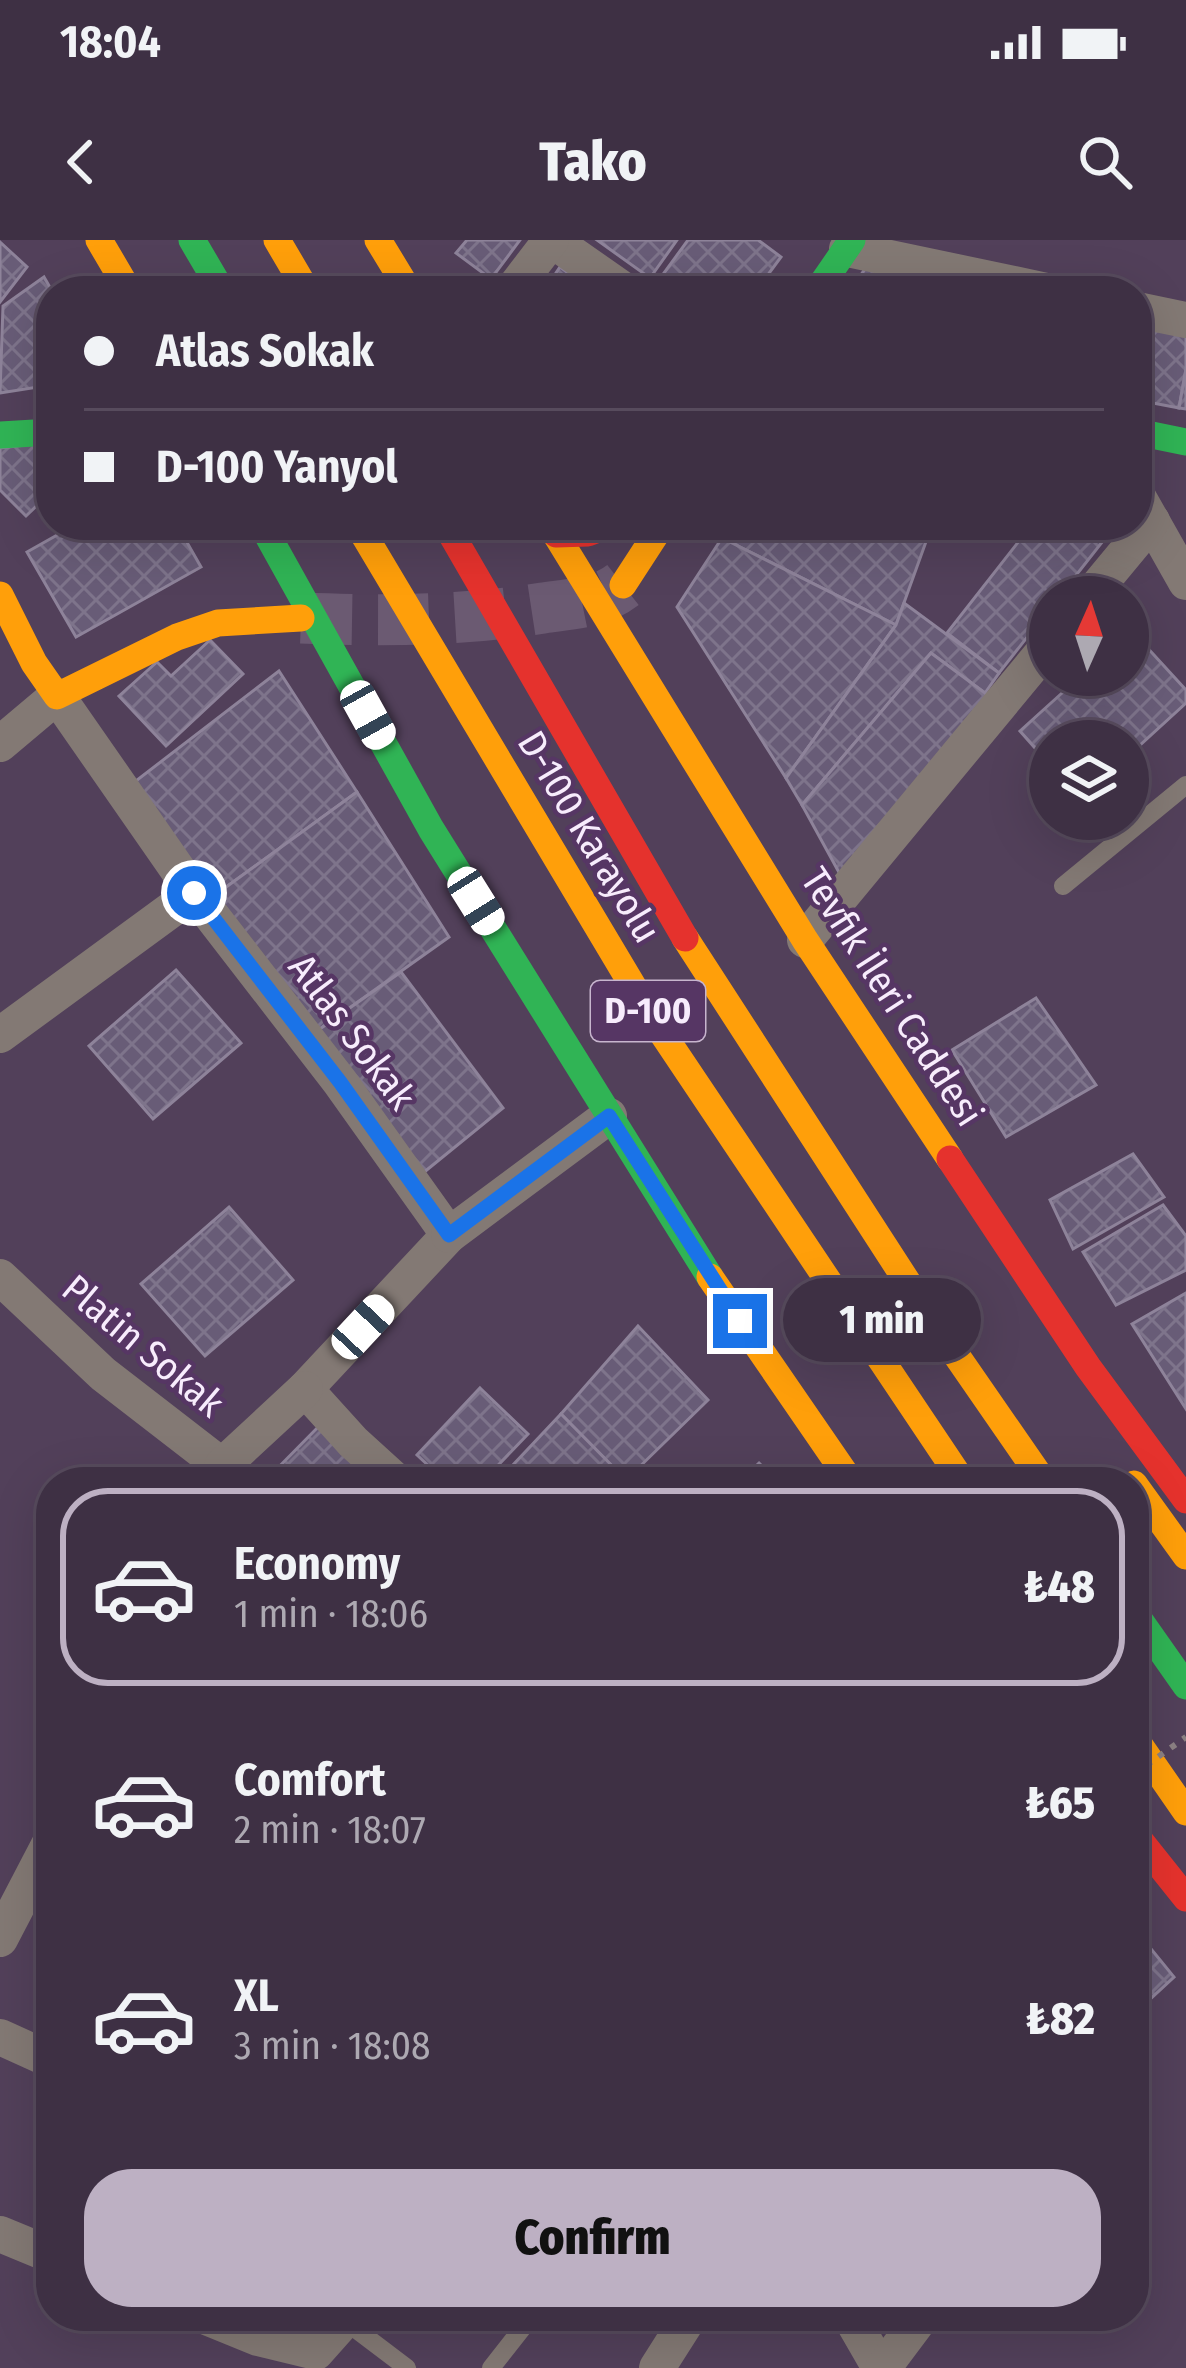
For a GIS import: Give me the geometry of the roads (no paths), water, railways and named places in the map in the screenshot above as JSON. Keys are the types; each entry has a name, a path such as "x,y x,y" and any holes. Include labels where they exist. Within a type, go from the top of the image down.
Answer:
{"main road":[{"path":"99,240 120,276"},
{"path":"192,240 213,276"},
{"path":"277,240 298,276"},
{"path":"378,240 400,276"},
{"path":"827,276 849,244"},
{"path":"0,435 36,434"},
{"path":"270,540 431,829 687,1243 840,1467"},
{"name":"D-100 Karayolu","path":"367,540 652,1018 953,1467"},
{"name":"D-100 Karayolu","path":"455,540 701,965 1034,1467"},
{"name":"Tevfik İleri Caddesi","path":"559,540 805,940 1088,1367 1186,1500"},
{"path":"622,585 652,540"},
{"name":"Atlas Sokak","path":"0,595 34,663 57,696"},
{"path":"57,696 177,637 218,623 301,617"},
{"path":"1149,1506 1186,1556"},
{"path":"1149,1633 1186,1686"},
{"path":"1149,1759 1186,1812"},
{"path":"1149,1852 1186,1898"}],"street":[{"path":"524,276 552,240 604,276"},
{"path":"849,244 984,276"},
{"path":"1152,313 1186,320"},
{"path":"1152,522 1186,582"},
{"path":"1102,576 1124,540"},
{"path":"0,638 34,663"},
{"path":"805,940 1029,669"},
{"path":"0,744 57,696"},
{"name":"Atlas Sokak","path":"57,696 194,893 340,1082 449,1235"},
{"path":"0,1035 194,893"},
{"path":"230,1467 449,1235 609,1116"},
{"name":"Platin Sokak","path":"0,1277 103,1374 215,1467"},
{"path":"305,1389 381,1467"},
{"path":"0,1939 36,1874"},
{"path":"0,2037 36,2053"},
{"path":"0,2234 36,2248"},
{"path":"241,2331 316,2352 336,2331"},
{"path":"657,2368 680,2331"},
{"path":"859,2331 882,2368 910,2331"}],"lane":[{"path":"1063,886 1186,784"},
{"path":"361,2331 406,2368"},
{"path":"491,2368 520,2331"}],"tunnel":[{"path":"301,618 483,615 584,602 623,585"}]}
